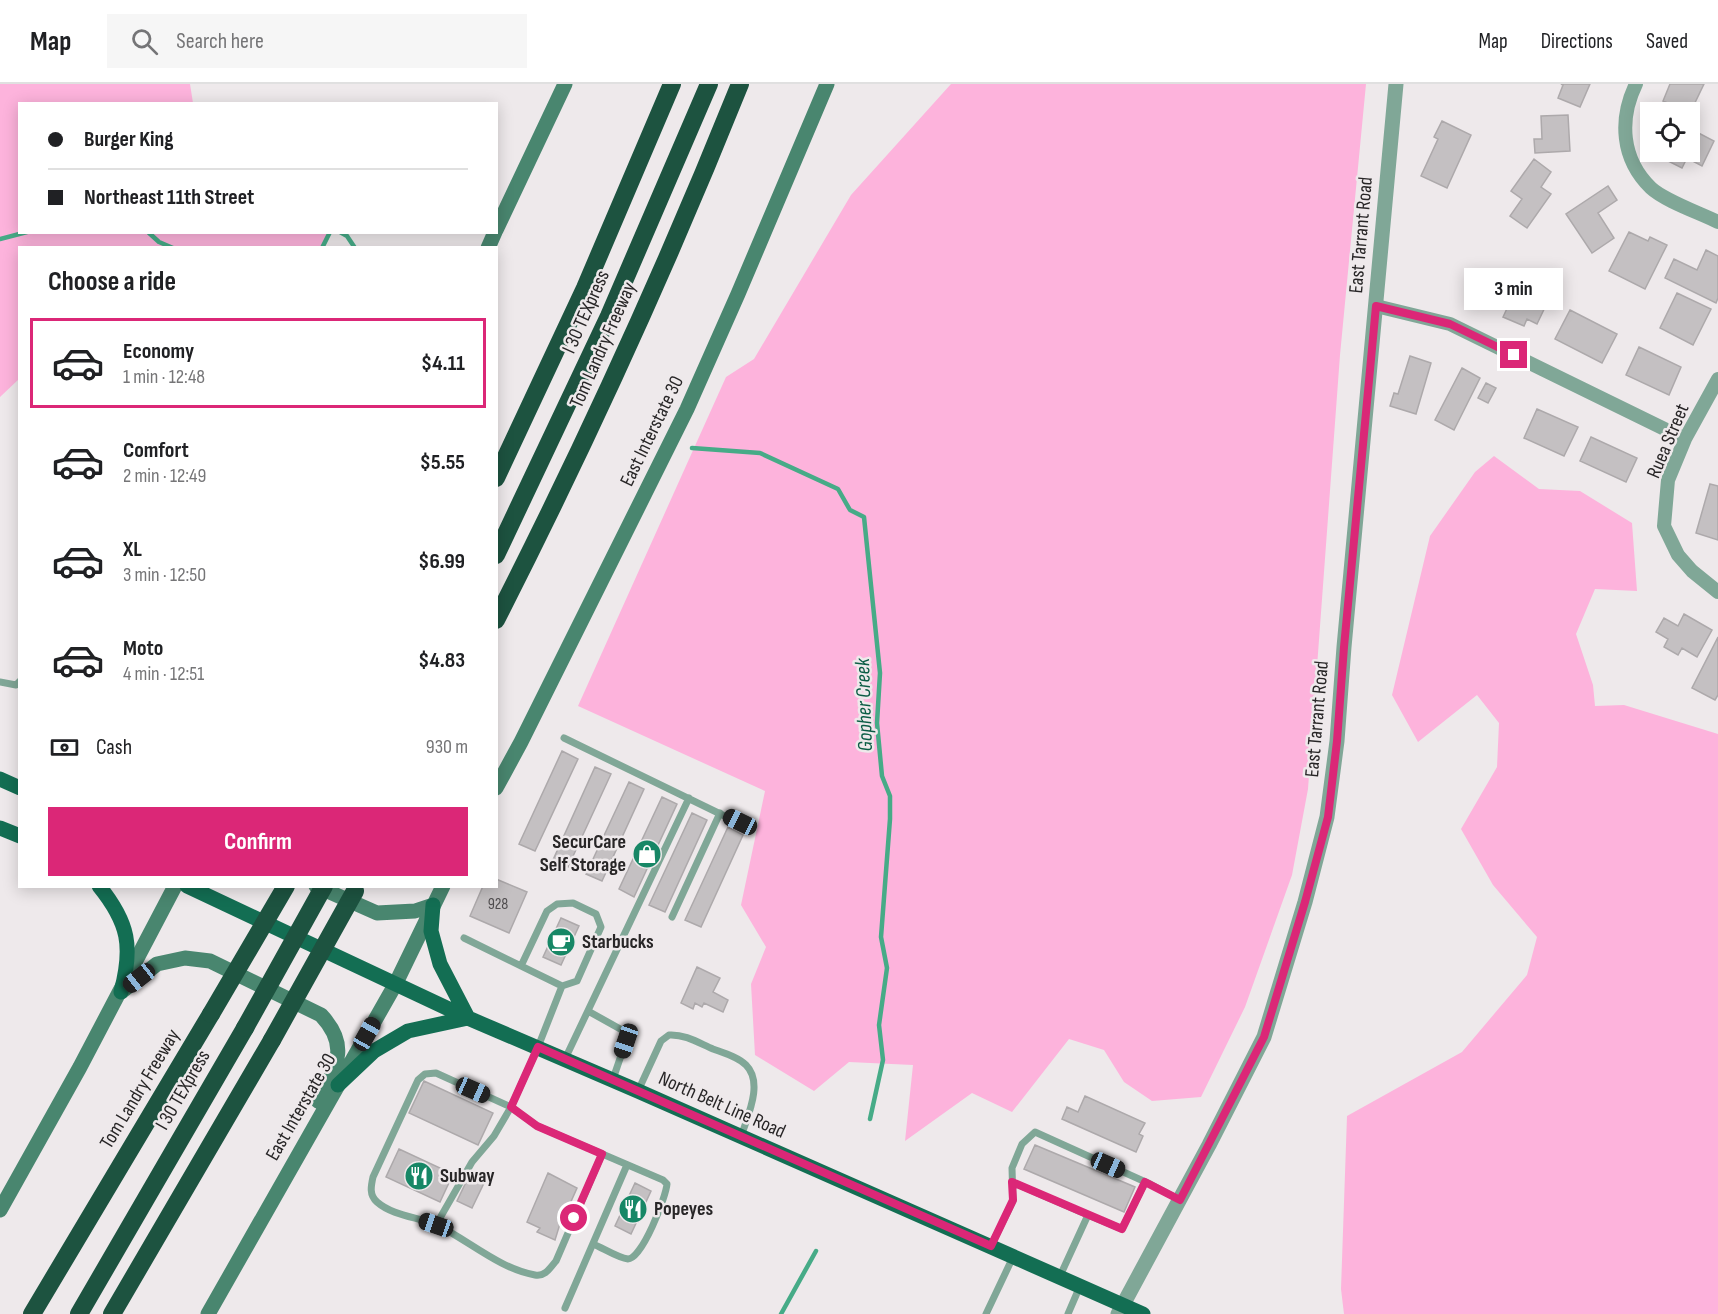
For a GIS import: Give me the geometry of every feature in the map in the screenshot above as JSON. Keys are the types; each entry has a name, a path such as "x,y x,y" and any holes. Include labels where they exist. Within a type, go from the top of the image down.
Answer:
{"highway":[{"name":"Tom Landry Freeway","path":"498,474 585,288 672,84"},
{"name":"I 30 TEXpress","path":"498,551 609,316 709,84"},
{"name":"Tom Landry Freeway","path":"498,616 640,319 740,84"},
{"name":"Tom Landry Freeway","path":"32,1314 285,888"},
{"name":"I 30 TEXpress","path":"79,1314 245,1028 323,888"},
{"path":"112,1314 272,1040 356,889"}],"main road":[{"path":"498,227 565,84"},
{"name":"East Interstate 30","path":"498,784 537,711 687,409 827,84"},
{"path":"0,780 18,787"},
{"path":"0,828 18,835"},
{"path":"101,888 123,920 128,965 121,992"},
{"path":"0,1210 121,992 174,888"},
{"name":"North Belt Line Road","path":"191,888 468,1018 638,1090 1080,1285 1120,1310 1143,1314"},
{"path":"320,888 377,914 415,911 433,905 431,931 440,964 468,1018 408,1031 374,1051 338,1085"},
{"name":"East Interstate 30","path":"208,1314 395,985 442,888"},
{"path":"121,992 157,964 185,958 210,961 321,1016 328,1023 337,1040 339,1053 336,1065 304,1129 298,1154"}],"street":[{"name":"East Tarrant Road","path":"1120,1310 1264,1037 1328,817 1337,741 1396,84"},
{"path":"1636,84 1628,102 1625,133 1631,161 1652,188 1718,222"},
{"path":"1376,306 1450,324 1685,439"},
{"name":"Ruea Street","path":"1718,379 1685,439 1668,480 1664,526 1678,555 1692,571 1718,592"}],"lane":[{"path":"0,682 18,685"},
{"path":"564,738 740,822"},
{"path":"565,1059 689,798"},
{"path":"672,917 720,813"},
{"path":"464,938 521,966 562,986 577,981 601,927 596,914 573,903 557,904 547,911 521,966"},
{"path":"436,1225 472,1162 494,1136 511,1107 562,986"},
{"path":"588,1011 622,1030 626,1041 613,1080"},
{"path":"638,1090 661,1041 669,1035 684,1036 737,1058 751,1071 754,1080 753,1097 741,1137"},
{"path":"593,1244 628,1259 639,1253 666,1194 667,1184 663,1180 537,1126 511,1107 435,1073 425,1074 418,1080 373,1177 370,1189 375,1200 386,1208 436,1225 513,1267 537,1276 546,1273 556,1261 602,1154"},
{"path":"991,1246 1013,1200 1011,1168 1022,1144 1035,1132 1180,1200"},
{"path":"565,1308 627,1165"},
{"path":"1012,1182 1122,1229 1145,1182"},
{"path":"1060,1276 1088,1215"},
{"path":"990,1313 1014,1256"},
{"path":"1068,1314 1080,1285"}],"shaded area":[{"path":"0,84 190,84 193,102 18,102 18,234 331,234 325,246 18,246 18,380 0,397"},
{"path":"951,84 1366,84 1340,355 1308,789 1292,875 1245,1007 1201,1097 1152,1101 1124,1082 1104,1050 1069,1039 1012,1112 972,1093 905,1141 913,1065 849,1062 814,1091 755,1055 751,984 766,947 741,905 765,791 578,706 726,377 754,359 851,195"},
{"path":"1494,456 1539,489 1580,491 1632,523 1637,591 1595,589 1576,634 1593,685 1595,706 1624,705 1718,734 1718,1314 1344,1314 1341,1289 1347,1116 1462,1052 1527,975 1537,937 1493,885 1461,829 1497,767 1499,723 1477,695 1418,742 1392,695 1430,536 1475,472"}],"building":[{"path":"1561,84 1590,84 1580,107 1558,98 1563,85"},
{"path":"1670,84 1704,84 1695,102 1663,101"},
{"path":"1568,115 1570,151 1535,153 1534,139 1542,139 1541,116"},
{"path":"1442,121 1471,135 1447,188 1421,176 1438,139 1434,137"},
{"path":"1700,134 1714,141 1702,166 1694,162 1700,162"},
{"path":"1534,159 1551,172 1541,187 1551,194 1527,228 1510,216 1522,199 1511,191"},
{"path":"1670,162 1685,162 1682,168"},
{"path":"1608,186 1617,200 1598,213 1614,238 1592,253 1566,214"},
{"path":"1629,232 1648,241 1650,237 1667,245 1645,289 1609,271"},
{"path":"1706,250 1718,256 1716,303 1665,278 1674,259 1697,270"},
{"path":"1525,270 1547,280 1538,298 1547,303 1537,324 1527,319 1524,326 1503,317"},
{"path":"1677,293 1711,309 1693,345 1660,328"},
{"path":"1570,310 1617,334 1602,363 1555,339"},
{"path":"1639,347 1681,367 1669,395 1626,375"},
{"path":"1410,356 1431,363 1416,414 1390,406 1394,393 1398,394"},
{"path":"1462,368 1480,378 1454,430 1435,420"},
{"path":"1486,383 1496,388 1488,403 1478,398"},
{"path":"1537,409 1578,427 1564,456 1524,438"},
{"path":"1591,437 1637,458 1626,482 1580,461"},
{"path":"1710,484 1718,486 1718,540 1696,533"},
{"path":"1684,614 1712,630 1697,657 1682,648 1678,655 1664,647 1668,639 1656,632 1664,618 1678,626"},
{"path":"1718,637 1718,695 1715,700 1692,688"},
{"path":"562,751 578,759 535,851 519,844"},
{"path":"595,767 611,774 568,867 553,860"},
{"path":"629,782 644,789 602,881 586,874"},
{"path":"662,797 677,804 634,897 619,889"},
{"path":"692,813 707,820 665,912 649,905"},
{"path":"728,827 743,835 701,927 685,920"},
{"path":"498,880 527,892 509,933 470,916 482,888 498,888"},
{"name":"Starbucks","path":"561,918 579,926 561,965 543,957"},
{"path":"697,967 720,978 713,992 728,1000 723,1012 704,1003 702,1007 695,1003 693,1009 681,1003"},
{"path":"424,1081 493,1113 478,1145 409,1113"},
{"path":"1085,1096 1145,1123 1139,1134 1143,1136 1136,1152 1062,1119 1067,1107 1078,1112"},
{"path":"1035,1145 1135,1187 1124,1212 1024,1169"},
{"name":"Subway","path":"399,1149 453,1174 440,1202 386,1177"},
{"path":"548,1173 577,1188 565,1215 563,1214 555,1240 537,1232 540,1228 527,1222"},
{"path":"469,1176 484,1183 472,1208 457,1201"},
{"name":"Popeyes","path":"635,1183 651,1191 631,1234 615,1226"}],"waterway":[{"name":"Gopher Creek","path":"0,239 19,234"},
{"name":"Gopher Creek","path":"150,234 159,242 168,246"},
{"name":"Gopher Creek","path":"323,246 329,234"},
{"name":"Gopher Creek","path":"344,234 354,246"},
{"name":"Gopher Creek","path":"692,448 760,453 838,489 850,510 864,517 880,673 877,723 882,776 890,796 881,937 887,968 879,1025 883,1060 870,1119"},
{"name":"Gopher Creek","path":"781,1314 816,1251"}],"place":[{"name":"SecurCare Self Storage","path":"647,854"},
{"name":"Starbucks","path":"561,942"},
{"name":"Subway","path":"419,1176"},
{"name":"Popeyes","path":"633,1209"}],"route":[{"path":"574,1218 602,1154 537,1126 511,1107 538,1047 991,1246 1013,1200 1012,1182 1122,1229 1145,1182 1180,1200 1264,1037 1328,817 1337,741 1376,306 1426,316 1450,324 1514,355"}]}
